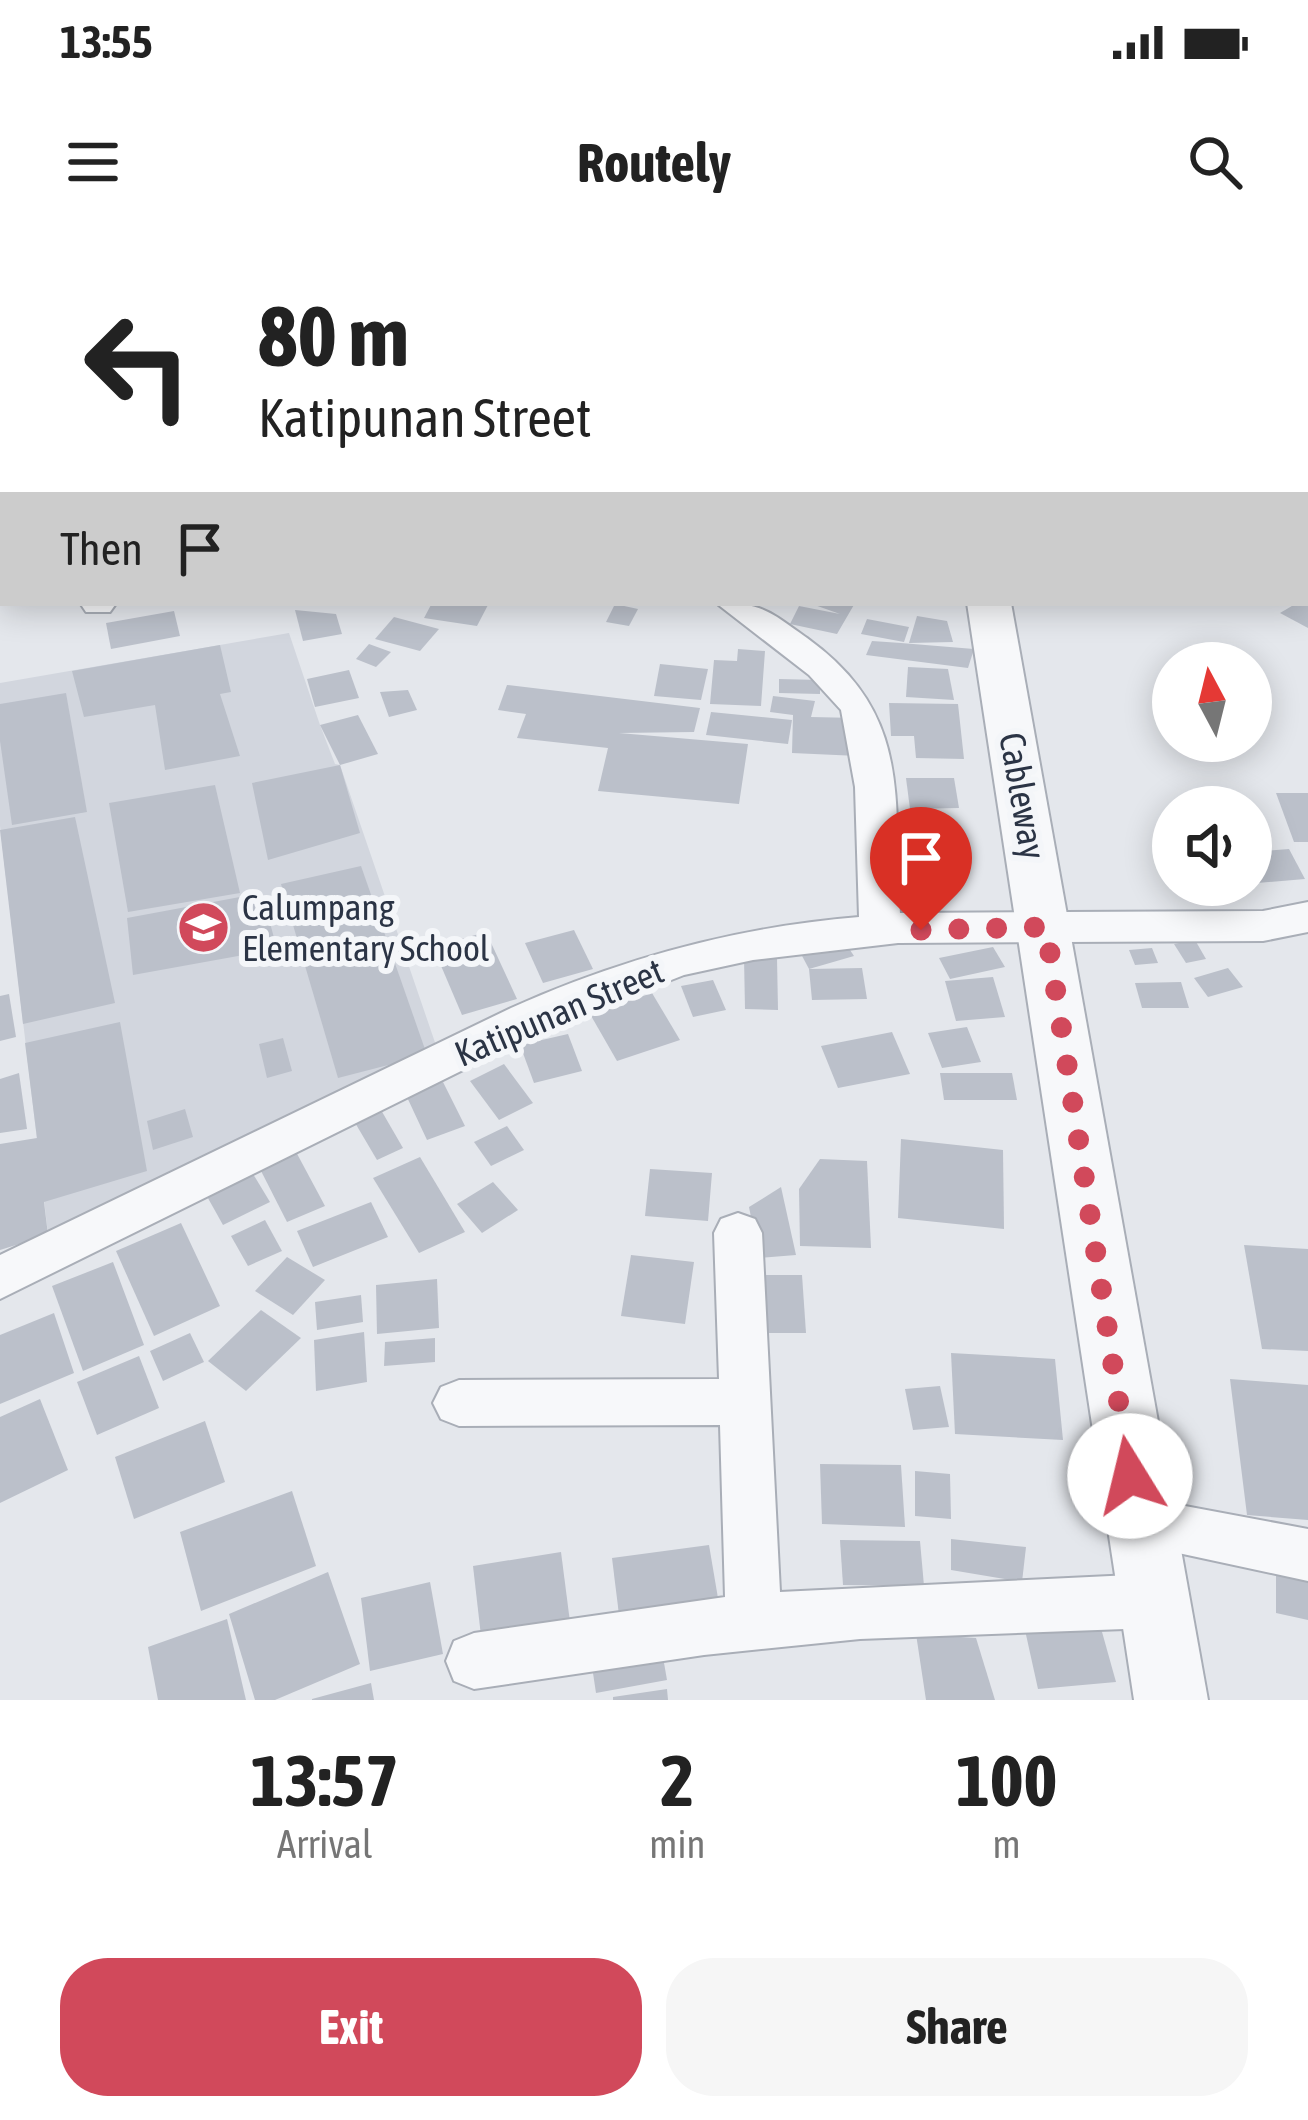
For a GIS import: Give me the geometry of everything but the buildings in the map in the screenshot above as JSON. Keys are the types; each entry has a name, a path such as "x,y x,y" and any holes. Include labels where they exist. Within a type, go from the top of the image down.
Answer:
{"street":[{"path":"737,606 813,660 859,706 870,764 880,931"},
{"name":"Cableway","path":"990,606 1046,927 1137,1522 1171,1700"},
{"name":"Katipunan Street","path":"0,1278 462,1051 638,974 730,950 880,931 1263,926 1308,917"},
{"path":"738,1234 754,1622"},
{"path":"459,1403 747,1402"},
{"path":"1137,1522 1308,1556"},
{"path":"473,1660 860,1612 1152,1601"}],"shaded area":[{"name":"Calumpang Elementary School","path":"289,633 335,764 340,765 440,1057 49,1242 0,826 0,683"}],"place":[{"name":"Calumpang Elementary School","path":"203,928"}],"route":[{"path":"921,930 1046,927 1130,1476"}]}
